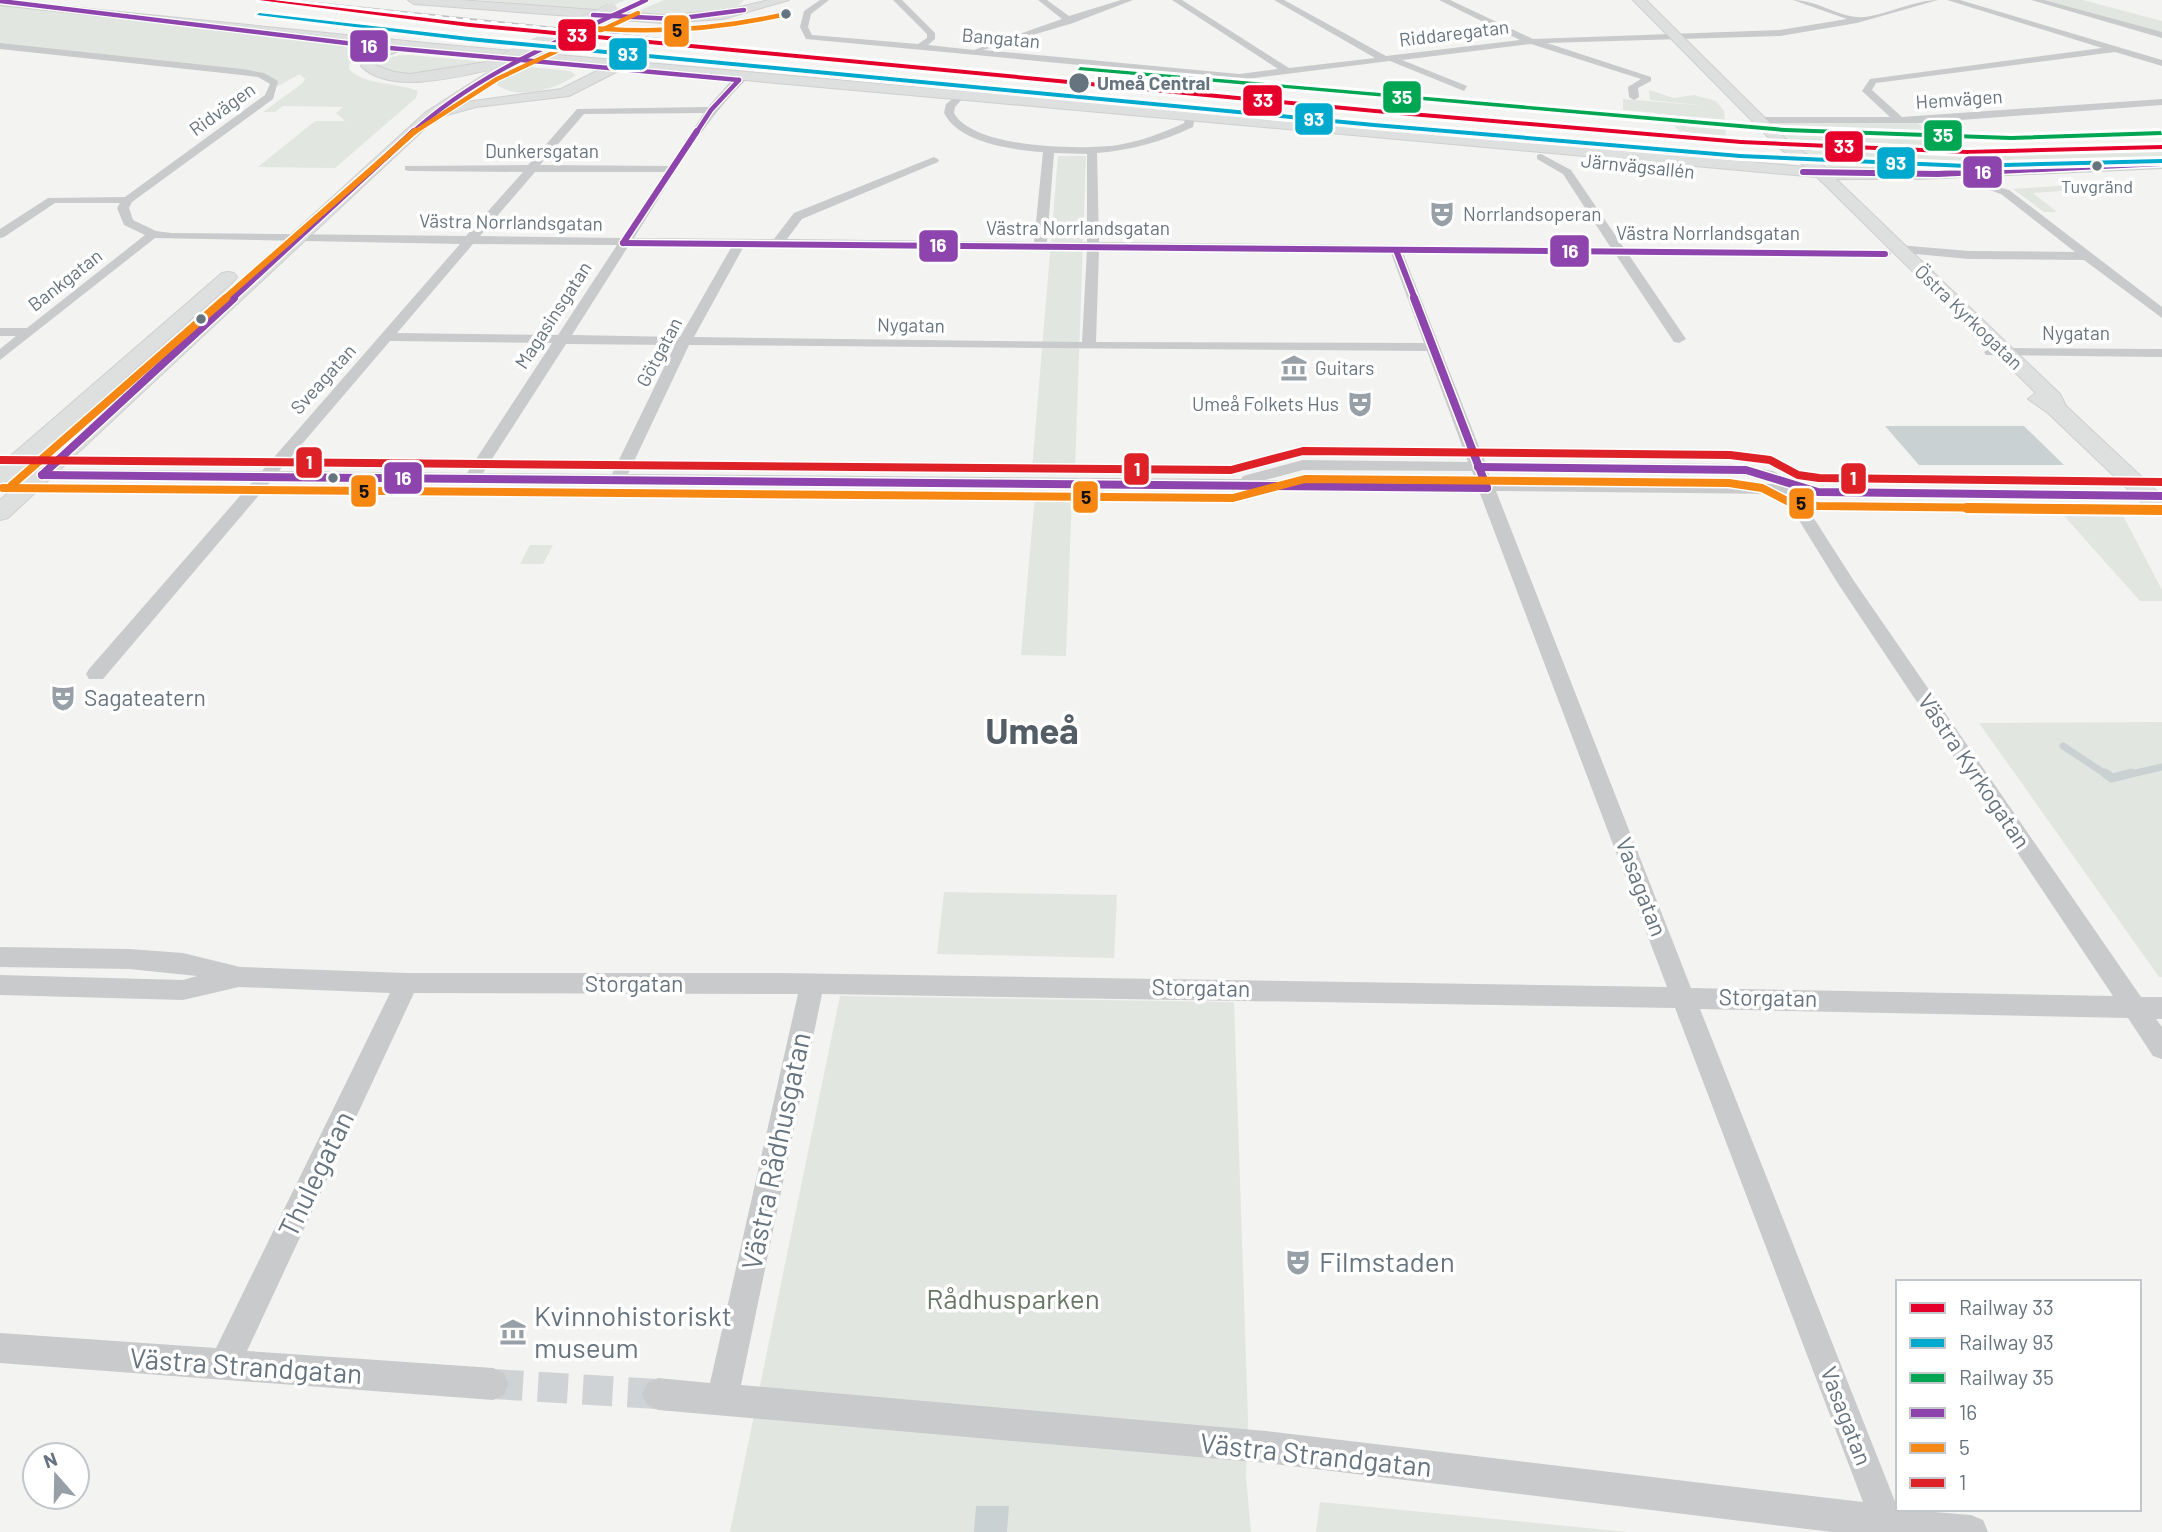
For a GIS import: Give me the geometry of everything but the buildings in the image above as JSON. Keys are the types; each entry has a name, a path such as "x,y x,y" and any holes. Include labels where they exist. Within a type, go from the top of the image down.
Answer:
{"main road":[{"path":"414,0 518,6 549,4 579,13"},
{"path":"454,0 579,13 675,19 775,1"},
{"path":"518,6 540,0"},
{"path":"1,475 422,107 492,69 622,7 646,0"},
{"name":"Östra Kyrkogatan","path":"1639,0 1926,288 1998,352 2037,398 2056,408 2157,500"},
{"name":"Järnvägsallén","path":"0,1 390,46 1716,166 1817,178 2162,163"},
{"path":"390,46 373,58 368,66 381,74 409,77 492,69"},
{"path":"390,46 359,59 355,65 369,76 419,86 422,107"},
{"path":"492,69 487,86 499,93 531,95 561,89 610,67"},
{"path":"0,513 298,240 422,107 465,105 564,93 610,67"},
{"name":"Järnvägsallén","path":"1191,119 1581,161 1817,178 1976,182 2162,171"},
{"path":"1716,166 1765,161 1778,156 1784,145"}],"street":[{"name":"Bangatan","path":"825,0 807,13 804,27 809,37 1239,77"},
{"path":"897,0 931,33 931,39 919,48"},
{"path":"1042,0 1070,21"},
{"path":"969,52 1129,0"},
{"path":"1176,0 1286,70"},
{"path":"1278,0 1387,59 1464,88"},
{"path":"1443,0 1538,42 1646,78 1633,87 1634,97"},
{"path":"1797,0 1857,20"},
{"name":"Riddaregatan","path":"1239,77 1538,42 1780,33 1857,20 1934,0"},
{"path":"1951,0 2162,63"},
{"path":"2035,0 2162,35"},
{"name":"Ridvägen","path":"0,46 242,72 261,75 275,83 269,97 128,200"},
{"path":"0,61 24,48"},
{"path":"1899,120 1867,91 1873,80 2116,49"},
{"name":"Magasinsgatan","path":"472,478 711,110 742,78"},
{"path":"956,99 950,106 950,118 966,130 1001,142 1049,149 1092,149 1156,139 1180,130 1191,119"},
{"name":"Hemvägen","path":"1759,120 1899,120 2162,102"},
{"name":"Sveagatan","path":"96,674 581,111 711,110"},
{"path":"1040,248 1049,149"},
{"path":"1089,346 1093,248 1092,149"},
{"path":"1541,157 1567,172 1679,339"},
{"path":"778,243 798,215 933,160"},
{"path":"1567,172 1581,161"},
{"name":"Dunkersgatan","path":"409,168 674,169"},
{"path":"152,181 166,181"},
{"path":"1976,182 2001,190 2162,314"},
{"path":"128,200 123,208 128,222 153,234 189,239 270,239"},
{"path":"0,234 52,201 128,200"},
{"name":"Bankgatan","path":"0,356 153,234"},
{"name":"Västra Norrlandsgatan","path":"270,239 1040,248 1891,251 2087,256"},
{"name":"Götgatan","path":"617,480 686,341 739,244"},
{"name":"Vasagatan","path":"1396,250 1888,1524"},
{"path":"0,332 31,332"},
{"name":"Nygatan","path":"389,337 1089,346 1433,346"},
{"name":"Nygatan","path":"1998,352 2162,353"},
{"path":"1233,484 1287,467 1303,465 1746,470 1767,474 1793,489"},
{"path":"1,475 1793,489 2157,500"},
{"name":"Västra Kyrkogatan","path":"1793,489 1805,517 1846,582 2162,1048"},
{"name":"Storgatan","path":"0,957 156,961 183,963 240,977 407,983 812,984 1682,996 2162,1008"},
{"name":"Storgatan","path":"0,985 183,990 240,977"},
{"name":"Thulegatan","path":"225,1364 407,983"},
{"name":"Västra Rådhusgatan","path":"722,1399 812,984"},
{"name":"Västra Strandgatan","path":"0,1348 493,1384"},
{"name":"Västra Strandgatan","path":"658,1394 1266,1447 1971,1532"}],"green space":[{"path":"478,0 625,0 601,11"},
{"path":"664,0 744,0 736,7 707,14 628,15"},
{"path":"2040,0 2083,0 2162,21 2162,33"},
{"path":"0,1 356,45 350,49 358,54 349,64 349,69 355,74 372,81 418,91 416,98 335,168 258,167 315,121 345,121 336,113 343,107 283,106 275,112 263,112 303,83 305,79 300,74 276,87 268,78 0,46"},
{"path":"401,55 485,62 462,69 429,73 397,73 376,65 379,60"},
{"path":"522,66 570,71 576,75 548,89 526,93 506,90 497,85 498,80"},
{"path":"1649,90 1674,98 1694,95 1716,101 1724,111 1726,137 1679,131 1674,125 1659,124 1657,113 1623,110 1623,99 1709,106 1650,100"},
{"path":"1759,120 1912,120 1972,155 2162,151 2162,163 1823,173"},
{"path":"1058,156 1086,156 1075,470 1032,470"},
{"path":"2096,183 2089,189 2033,193 2057,212 2044,212 2013,189"},
{"path":"1035,494 1072,494 1066,656 1021,655"},
{"path":"2058,509 2120,510 2162,590 2162,601 2140,601"},
{"path":"530,545 553,545 543,564 520,564"},
{"path":"2162,722 2162,977 2159,977 1979,723"},
{"path":"944,892 1117,895 1114,958 937,954"},
{"name":"Rådhusparken","path":"840,996 1234,1002 1248,1419 1246,1476 1251,1532 730,1532"},
{"path":"1320,1502 1628,1532 1316,1532"}],"shaded area":[{"path":"1885,426 2024,426 2064,465 1919,465"},
{"path":"976,1506 1009,1506 1007,1532 974,1532"}],"waterway":[{"path":"2063,746 2107,775"},
{"path":"2127,775 2162,767"},
{"path":"2105,773 2112,778 2131,773"}],"tunnel":[{"path":"493,1384 658,1394"}],"railway":[{"path":"282,0 777,52 1558,126"},
{"path":"1549,128 1584,131"}],"rail line":[{"name":"33","path":"261,0 470,25 1375,111 1741,142 1968,152 2162,147"},
{"name":"93","path":"259,14 469,39 1374,125 1740,156 1967,166 2162,161"},
{"name":"35","path":"1080,69 1785,130 2011,138 2161,133"}],"transit line":[{"name":"16","path":"42,475 431,115 502,69 646,0"},
{"name":"16","path":"0,1 379,47 739,80"},
{"name":"16","path":"593,15 675,19 744,10"},
{"name":"5","path":"12,485 420,127 497,79 638,13"},
{"name":"5","path":"566,25 622,31 677,31 731,25 786,14"},
{"name":"16","path":"623,243 711,110 739,80"},
{"name":"16","path":"1803,172 1938,174 2162,163"},
{"name":"16","path":"623,243 1885,254"},
{"name":"16","path":"1396,250 1487,488"},
{"name":"1","path":"0,460 1231,470 1303,451 1730,455 1770,460 1798,475 1819,478 2162,482"},
{"name":"16","path":"1478,467 1746,470 1818,492 2162,496"},
{"name":"16","path":"42,475 1487,488"},
{"name":"5","path":"3,488 1233,498 1305,479 1729,483 1762,488 1789,502 1818,506 2162,510"}],"place":[{"name":"Umeå Central","path":"1079,83"},
{"name":"Tuvgränd","path":"2097,166"},
{"name":"Norrlandsoperan","path":"1442,214"},
{"name":"Guitars","path":"1294,368"},
{"name":"Umeå Folkets Hus","path":"1360,404"},
{"name":"Sagateatern","path":"63,698"},
{"name":"Filmstaden","path":"1298,1262"},
{"name":"Kvinnohistoriskt museum","path":"513,1332"}],"district":[{"name":"Umeå","path":"1032,731"}]}
